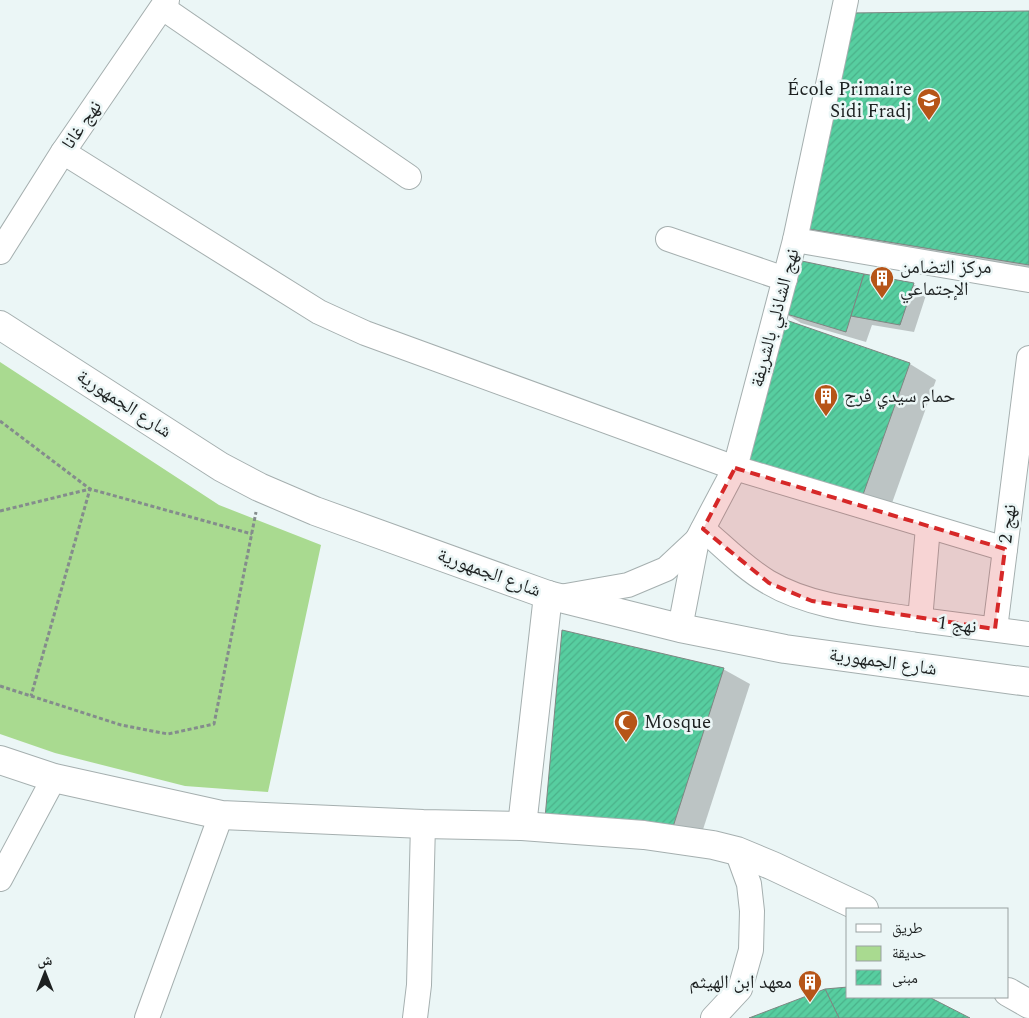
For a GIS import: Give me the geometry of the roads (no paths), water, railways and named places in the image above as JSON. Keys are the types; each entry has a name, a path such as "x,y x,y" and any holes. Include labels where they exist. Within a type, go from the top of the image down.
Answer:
{"street":[{"name":"نهج الشاذلي بالشريفة","path":"680,628 700,535 735,468 785,279 846,0"},
{"path":"165,4 409,177"},
{"name":"نهج غانا","path":"0,252 64,152 165,4"},
{"path":"64,152 319,312 375,336 735,468 1005,549"},
{"path":"668,239 785,279"},
{"path":"795,240 1029,280"},
{"name":"شارع الجمهورية","path":"0,324 221,467 259,487 315,511 553,596 680,628 785,649 1029,682"},
{"name":"نهج 2","path":"995,629 1029,358"},
{"name":"نهج 1","path":"928,527 920,620 1029,634"},
{"path":"522,826 553,596 594,592 628,584 666,569 700,535 769,583 812,602 920,620"},
{"path":"0,760 54,778 221,816 522,826 652,836 687,841 737,850 862,908"},
{"path":"0,879 54,778"},
{"path":"147,1018 221,816"},
{"path":"415,1018 419,986 422,824"},
{"path":"713,1018 740,988 751,950 752,911 749,884 737,850"},
{"path":"1009,993 1029,1004"}],"place":[{"name":"École Primaire Sidi Fradj","path":"929,121"},
{"name":"مركز التضامن الإجتماعي","path":"882,299"},
{"name":"حمام سيدي فرج","path":"826,417"},
{"name":"Mosque","path":"626,743"},
{"name":"معهد ابن الهيثم","path":"810,1003"}]}
